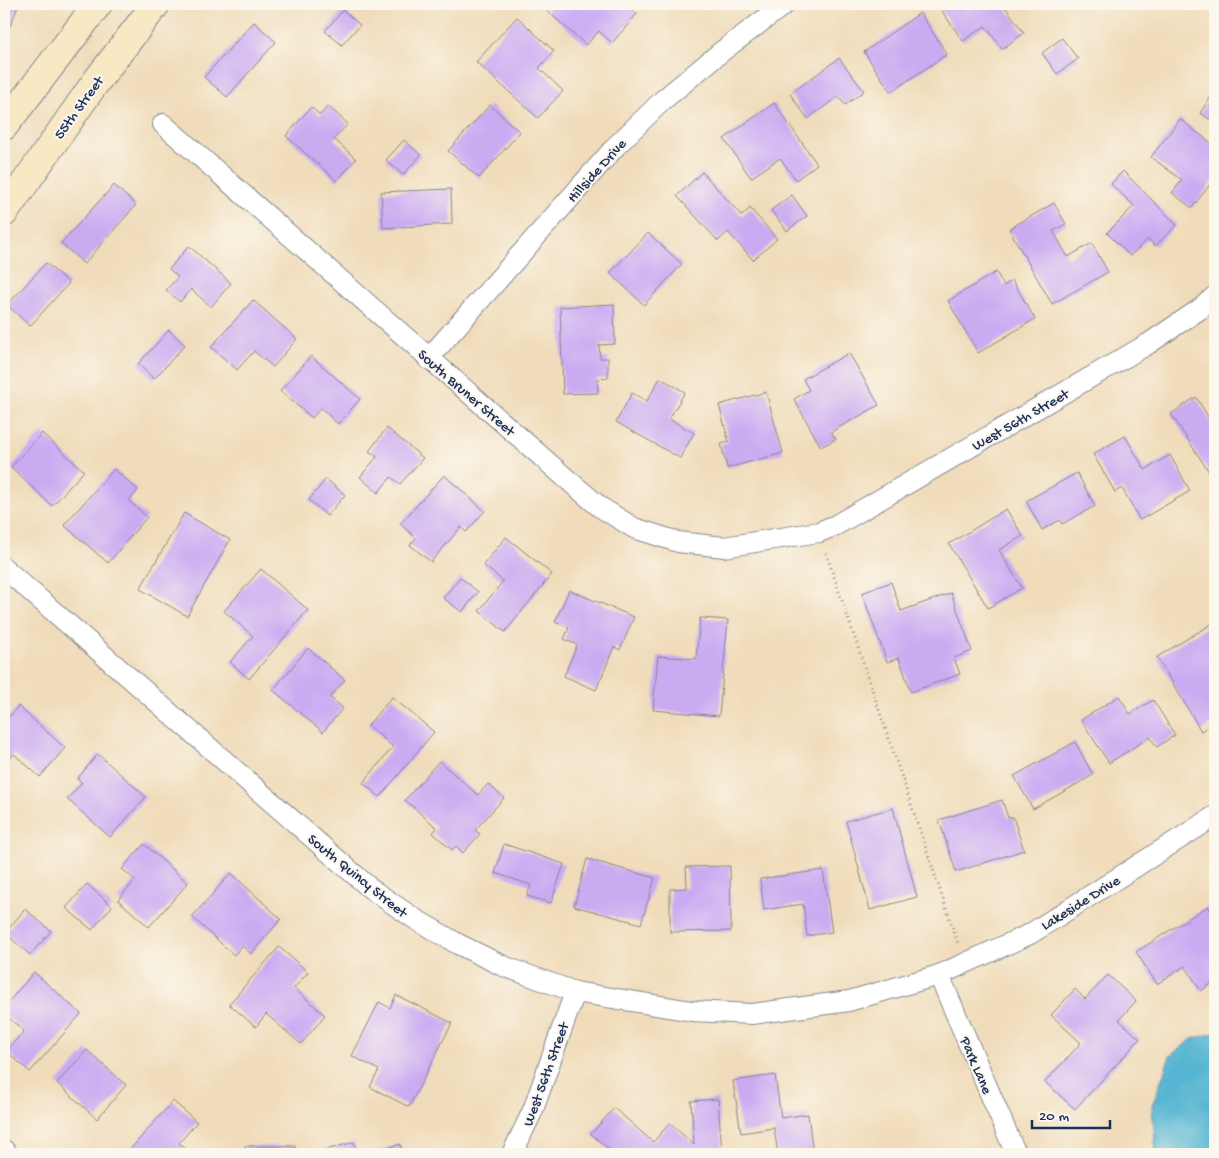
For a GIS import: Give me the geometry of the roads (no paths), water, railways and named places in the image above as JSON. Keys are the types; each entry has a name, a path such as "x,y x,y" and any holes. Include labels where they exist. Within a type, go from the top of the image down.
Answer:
{"main road":[{"path":"4,126 98,4"},
{"name":"55th Street","path":"4,213 95,83 156,4"}],"street":[{"name":"Hillside Drive","path":"428,359 616,146 670,94 721,52 785,4"},
{"name":"South Bruner Street","path":"163,124 428,359 594,502 634,528 678,542 724,547 819,532"},
{"name":"West 56th Street","path":"819,532 860,512 1140,349 1200,309 1215,296"},
{"name":"South Quincy Street","path":"4,568 371,889 414,920 503,966 575,992 692,1011 752,1014 848,1002 938,976"},
{"name":"Lakeside Drive","path":"938,976 1016,941 1061,916 1215,816"},
{"name":"Park Lane","path":"938,976 1016,1154"},
{"name":"West 56th Street","path":"512,1154 533,1110 575,992"},
{"path":"4,1150 8,1154"}],"water":[{"path":"1215,1033 1215,1154 1156,1154 1152,1106 1170,1056 1192,1039"}]}
